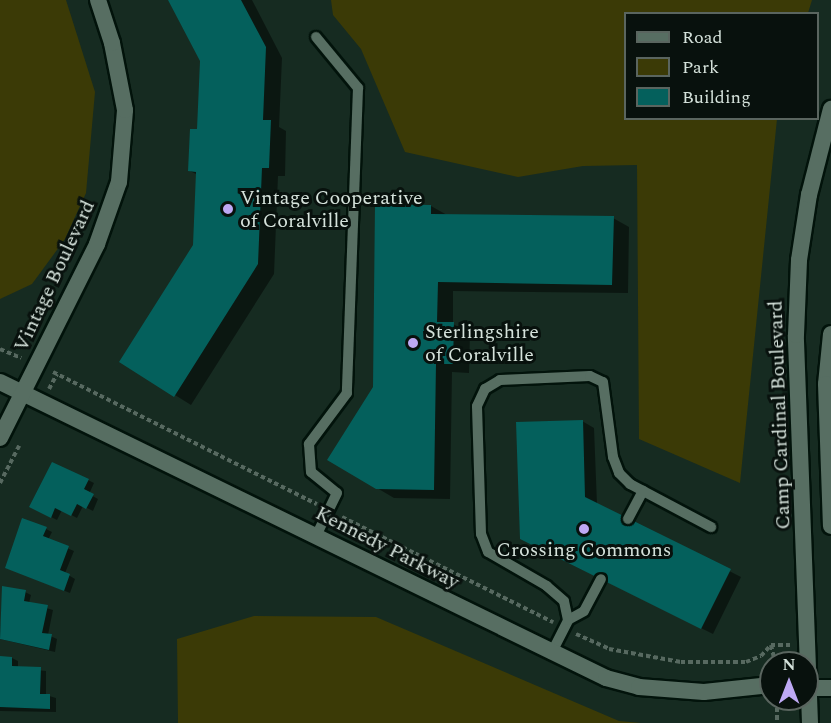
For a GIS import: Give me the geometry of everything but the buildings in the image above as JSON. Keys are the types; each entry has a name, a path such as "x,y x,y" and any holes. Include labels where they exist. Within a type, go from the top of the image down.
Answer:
{"street":[{"name":"Vintage Boulevard","path":"0,438 97,244 119,182 125,110 112,42 98,0"},
{"name":"Camp Cardinal Boulevard","path":"809,651 796,335 799,271 809,195 831,109"},
{"path":"831,334 826,384 831,526"},
{"name":"Kennedy Parkway","path":"0,382 42,400 552,654 606,678 639,687 704,692 759,686"}],"lane":[{"path":"316,37 358,88 347,393 309,444 311,472 337,493 316,536"},
{"path":"566,624 564,601 547,586 488,552 481,534 477,406 485,388 500,380 590,376 603,382 613,457 619,473 643,490 711,527"},
{"path":"628,519 643,490"},
{"path":"552,654 566,624 584,611 601,579"}],"path":[{"path":"0,349 57,374 328,510 566,624 609,649 659,661 746,662 761,656 771,645 809,646"},
{"path":"42,400 57,374"},
{"path":"0,483 22,440"},
{"path":"771,645 772,651"},
{"path":"777,711 777,721"}],"green space":[{"path":"0,0 66,0 95,92 86,193 65,239 32,284 0,299"},
{"path":"331,0 812,0 808,12 624,12 624,120 777,120 740,483 639,439 637,165 583,166 518,177 405,152 361,49 333,15"},
{"path":"254,616 376,617 619,721 641,723 178,723 177,639"}],"place":[{"name":"Vintage Cooperative of Coralville","path":"228,209"},
{"name":"Sterlingshire of Coralville","path":"413,343"},
{"name":"Crossing Commons","path":"584,529"}]}
